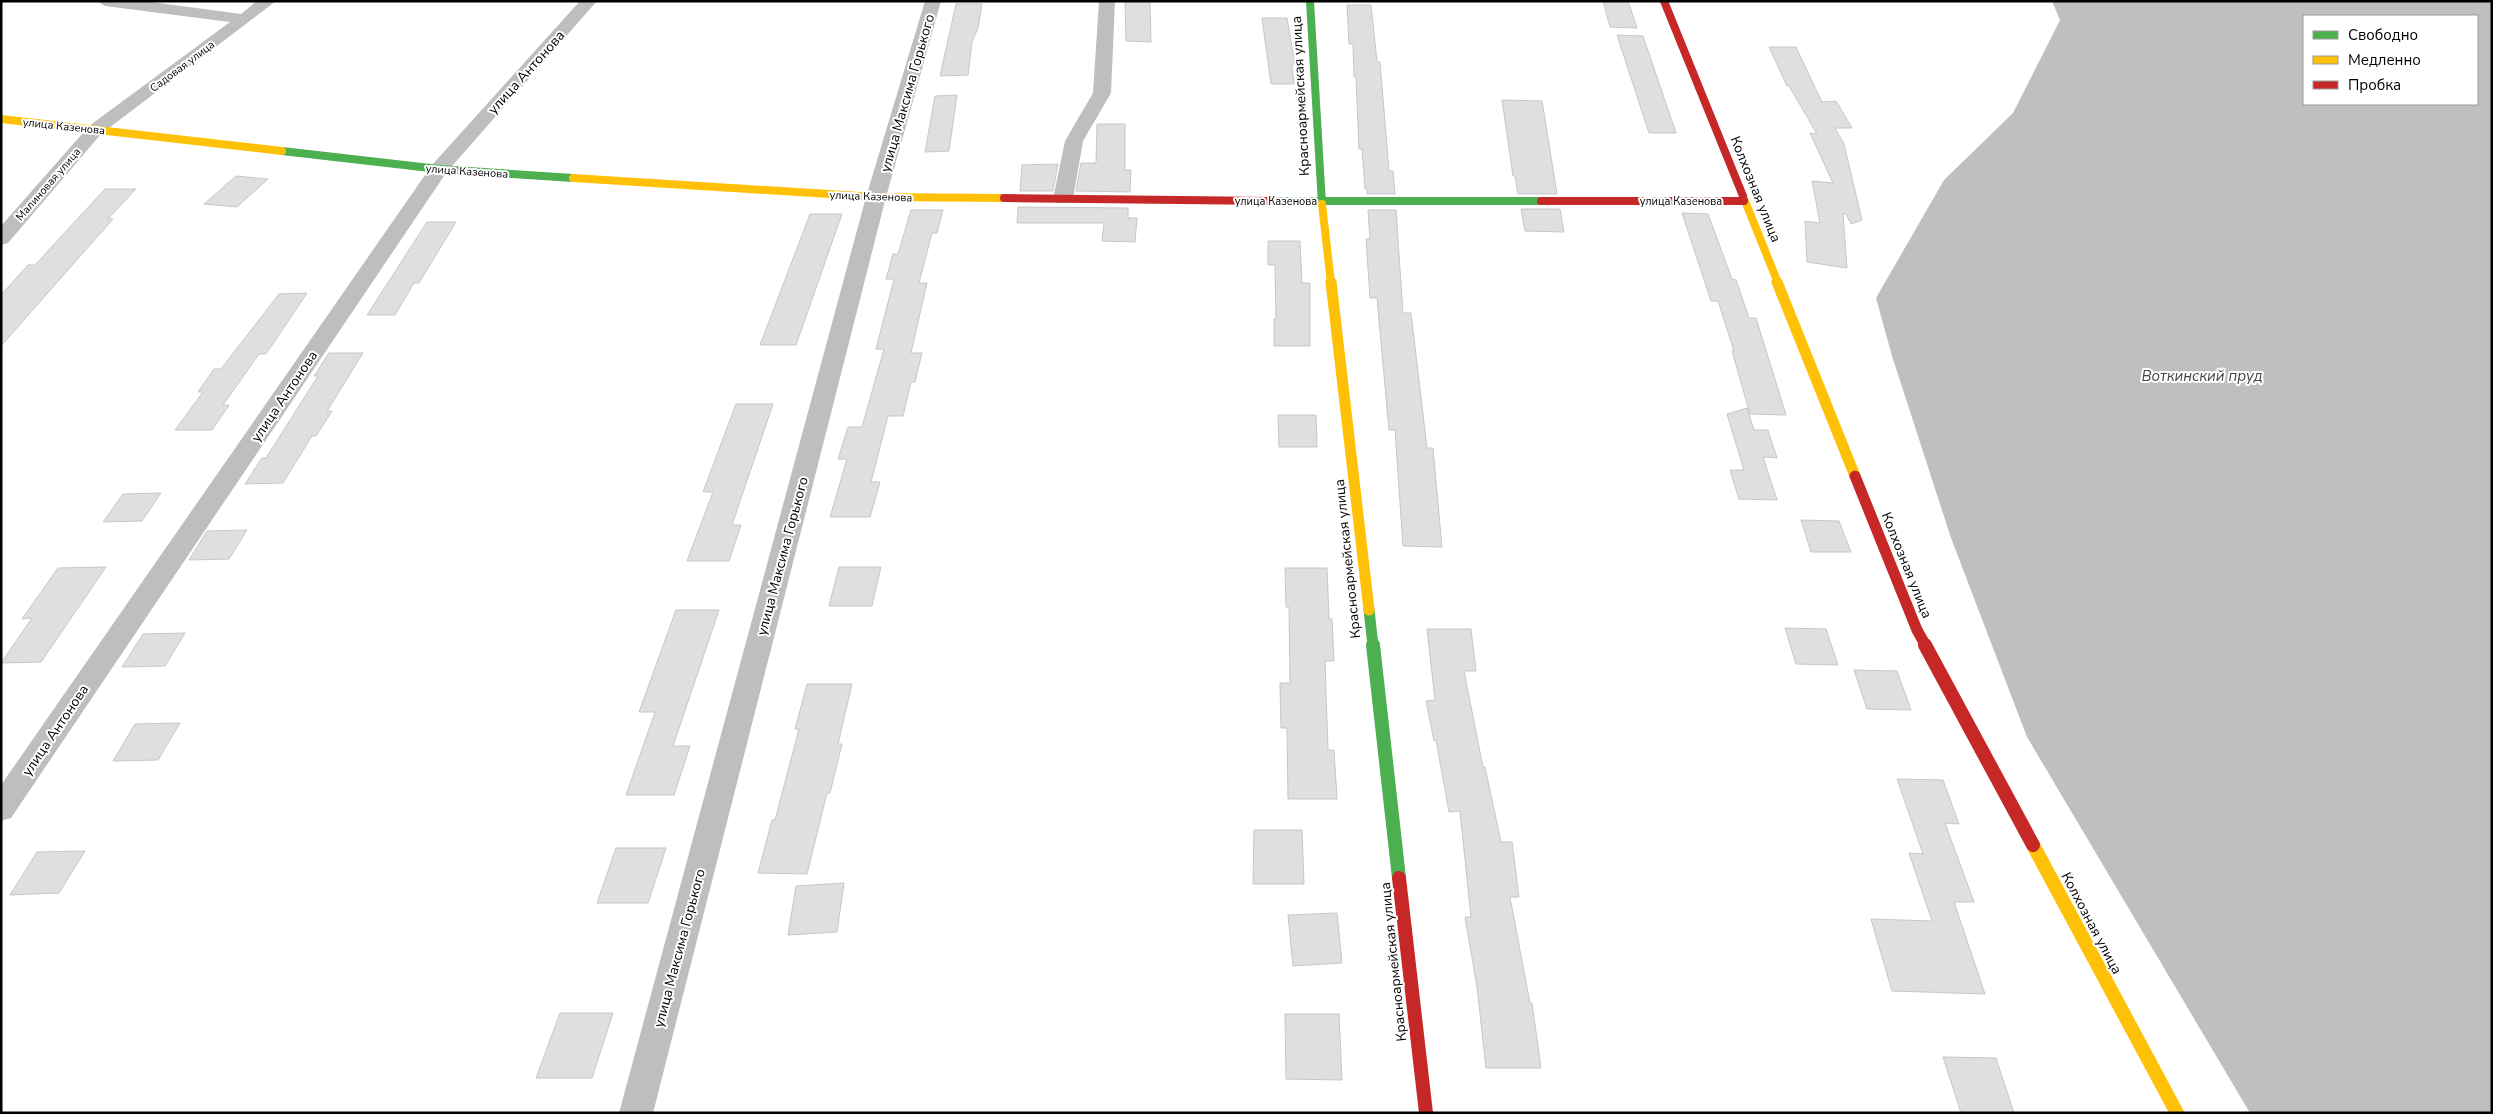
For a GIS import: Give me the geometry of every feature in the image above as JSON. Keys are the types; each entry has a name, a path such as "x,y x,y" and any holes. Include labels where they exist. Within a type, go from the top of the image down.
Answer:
{"street":[{"path":"105,1 246,19"},
{"name":"Садовая улица","path":"95,130 268,1"},
{"name":"улица Антонова","path":"1,809 439,169 590,1"},
{"name":"улица Максима Горького","path":"636,1113 876,197 934,1"},
{"path":"1064,200 1074,141 1102,93 1107,1"},
{"name":"Красноармейская улица","path":"1310,1 1322,202 1426,1113"},
{"name":"Колхозная улица","path":"1664,1 1917,630 2177,1113"},
{"name":"улица Казенова","path":"1,120 439,169 876,197 1322,202 1744,201"},
{"name":"Малиновая улица","path":"1,239 95,130"}],"water":[{"name":"Воткинский пруд","path":"2052,1 2492,1 2492,1113 2250,1113 2027,737 1951,538 1892,356 1876,298 1944,180 2013,113 2060,20"}],"building":[{"path":"1125,1 1150,1 1151,42 1126,41"},
{"path":"1603,1 1628,1 1637,28 1610,27"},
{"path":"956,4 982,4 978,28 972,42 968,75 940,76"},
{"path":"1347,5 1371,5 1377,62 1380,62 1389,171 1393,171 1395,194 1367,194 1367,189 1365,189 1362,149 1359,149 1353,44 1349,44"},
{"path":"1262,18 1287,18 1295,64 1292,64 1294,84 1271,84"},
{"path":"1617,35 1643,36 1676,133 1649,133"},
{"path":"1769,47 1796,47 1822,102 1836,101 1852,128 1835,128 1844,144 1862,220 1851,224 1846,214 1843,214 1847,268 1807,262 1805,221 1820,223 1812,181 1833,183 1810,133 1817,134 1789,86 1787,86"},
{"path":"957,95 949,151 925,152 935,96"},
{"path":"1502,100 1542,101 1557,194 1518,194 1515,176 1513,176"},
{"path":"1097,124 1125,124 1125,170 1131,170 1130,192 1076,191 1081,163 1096,163"},
{"path":"1058,164 1053,191 1020,191 1022,165"},
{"path":"236,176 268,179 237,207 204,204"},
{"path":"105,189 136,189 108,219 113,219 1,346 1,295 28,265 35,265"},
{"path":"1018,207 1128,208 1128,218 1137,218 1135,242 1102,241 1104,223 1017,223"},
{"path":"1521,209 1560,209 1564,232 1525,231"},
{"path":"911,210 943,210 937,233 932,233 919,283 927,283 911,353 922,353 915,382 911,382 903,416 888,416 871,482 880,482 870,517 830,517 847,459 838,459 848,427 862,427 884,349 876,349 894,279 886,279 893,254 898,254"},
{"path":"1368,210 1396,210 1403,313 1411,313 1427,448 1433,448 1442,547 1403,546 1395,430 1389,430 1377,298 1370,298 1366,239 1370,239"},
{"path":"1682,213 1708,214 1732,279 1736,280 1749,318 1756,318 1786,415 1750,414 1732,351 1734,351 1718,301 1711,301"},
{"path":"810,214 842,214 796,345 760,345"},
{"path":"427,222 456,222 419,283 414,283 395,315 367,315"},
{"path":"1268,241 1300,241 1302,283 1310,283 1310,346 1274,346 1274,319 1276,319 1275,265 1268,265"},
{"path":"307,293 266,354 259,354 223,405 229,405 212,430 175,430 203,392 198,392 214,369 221,369 279,294"},
{"path":"329,353 363,353 327,411 332,411 316,436 312,436 283,483 245,484 262,458 266,458 318,376 314,376"},
{"path":"736,404 773,404 732,525 741,525 729,561 687,561 713,492 703,492"},
{"path":"1747,408 1754,430 1768,430 1777,458 1763,457 1777,500 1739,499 1730,470 1744,470 1727,414"},
{"path":"1278,415 1316,415 1317,447 1279,447"},
{"path":"161,493 142,521 103,522 123,494"},
{"path":"1801,520 1839,521 1851,552 1811,552"},
{"path":"247,530 229,559 189,560 207,531"},
{"path":"106,567 41,662 1,663 32,618 22,619 58,568"},
{"path":"839,567 881,567 872,606 829,606"},
{"path":"1285,568 1327,568 1329,619 1332,619 1334,661 1325,661 1328,750 1334,750 1337,799 1288,799 1287,728 1281,728 1280,683 1290,683 1289,607 1286,607"},
{"path":"676,610 719,610 673,746 690,746 674,795 626,795 655,712 639,712"},
{"path":"1785,628 1826,629 1838,665 1796,664"},
{"path":"1427,629 1471,629 1476,671 1464,671 1483,767 1485,767 1501,842 1512,842 1519,897 1510,897 1530,1003 1532,1003 1541,1068 1486,1068 1477,987 1465,917 1471,917 1460,811 1449,812 1436,740 1434,741 1426,701 1435,700"},
{"path":"185,633 165,666 122,667 143,634"},
{"path":"1854,670 1897,671 1911,710 1867,709"},
{"path":"807,684 852,684 838,744 842,744 830,793 827,793 807,874 758,873 772,820 775,820 799,729 795,729"},
{"path":"180,723 158,760 113,761 135,724"},
{"path":"1897,779 1943,780 1959,824 1945,823 1974,902 1954,902 1985,994 1892,991 1871,919 1932,921 1909,853 1923,854"},
{"path":"1254,830 1302,830 1304,884 1253,884"},
{"path":"616,848 666,848 648,903 597,903"},
{"path":"85,851 59,893 10,895 37,852"},
{"path":"844,883 837,932 788,935 796,886"},
{"path":"1337,913 1342,963 1293,966 1288,915"},
{"path":"560,1013 613,1013 592,1078 536,1078"},
{"path":"1285,1014 1339,1014 1342,1080 1286,1079"},
{"path":"1943,1057 1996,1058 2014,1113 1961,1113"}],"traffic: fast":[{"path":"1310,1 1322,204"},
{"path":"282,151 439,169 573,178"},
{"path":"1275,201 1541,201"},
{"path":"1369,610 1399,878"}],"traffic: slow":[{"path":"1,119 282,151"},
{"path":"573,178 876,197 1004,198"},
{"path":"1743,196 1855,476"},
{"path":"1322,204 1369,610"},
{"path":"2033,845 2177,1113"}],"traffic: jam":[{"path":"1664,1 1743,196"},
{"path":"1004,198 1275,201"},
{"path":"1541,201 1744,201"},
{"path":"1855,476 1917,630 2033,845"},
{"path":"1399,878 1426,1113"}]}
